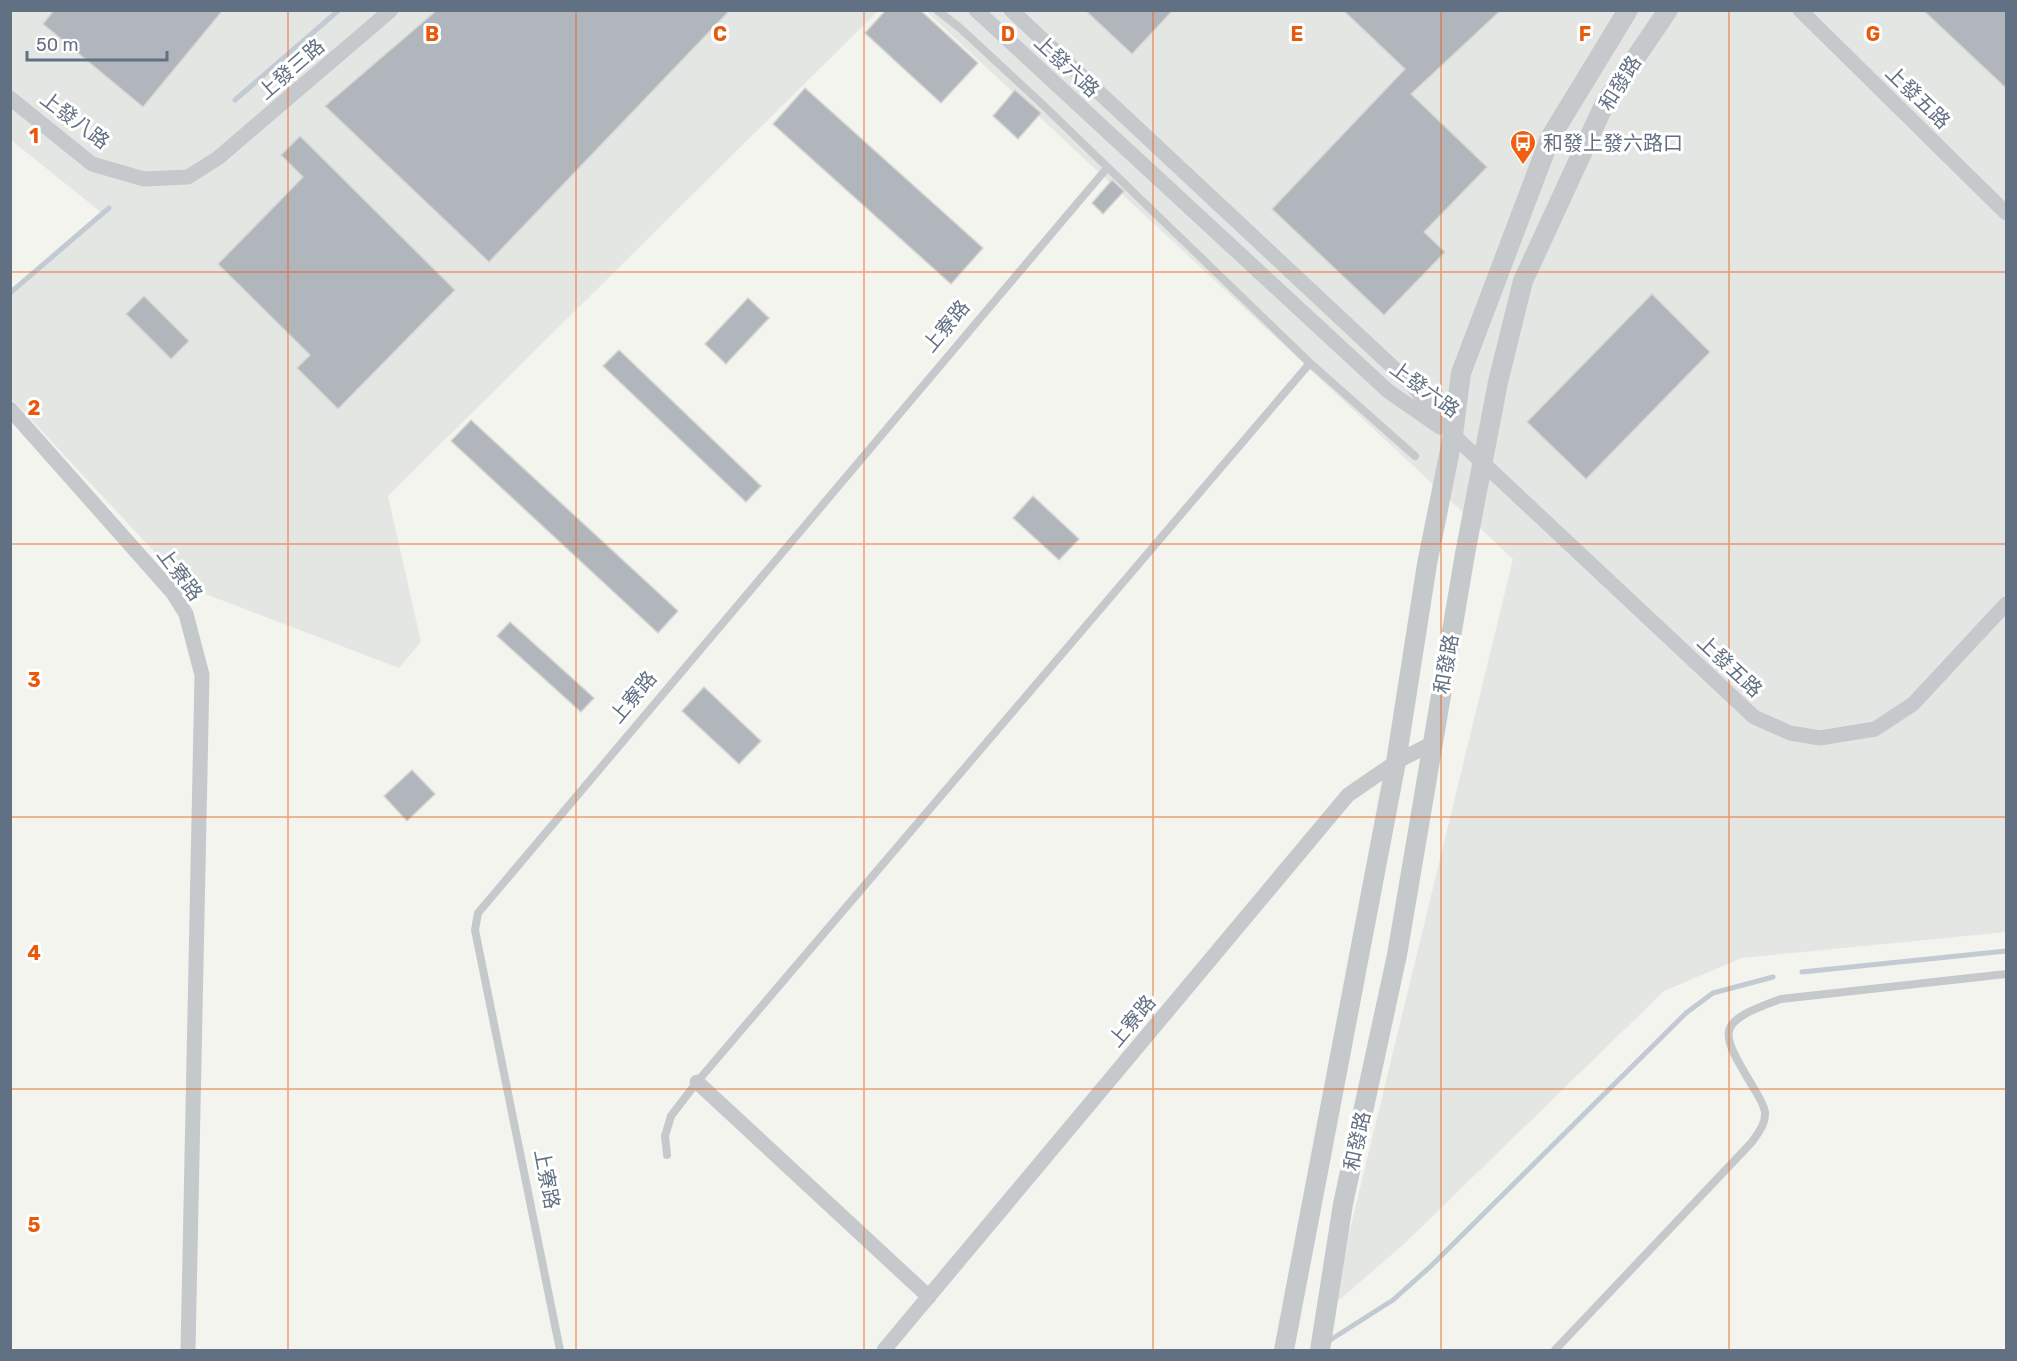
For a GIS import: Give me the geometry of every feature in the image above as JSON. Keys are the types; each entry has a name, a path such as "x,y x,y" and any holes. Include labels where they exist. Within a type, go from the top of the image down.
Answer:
{"street":[{"name":"上發三路","path":"218,159 391,10"},
{"name":"上發六路","path":"976,10 1388,391 1453,435"},
{"name":"上發六路","path":"1011,10 1413,386 1453,435"},
{"name":"和發路","path":"1284,1350 1396,762 1427,564 1453,435 1464,361 1550,138 1628,10"},
{"name":"和發路","path":"1320,1350 1344,1204 1397,955 1465,554 1498,382 1523,281 1605,102 1668,10"},
{"name":"上發五路","path":"1800,10 2007,213"},
{"name":"上發八路","path":"10,98 92,164 144,179 188,177 218,159"},
{"name":"上寮路","path":"10,409 173,593 186,614 202,675 188,1350"},
{"name":"上發五路","path":"1453,435 1754,717 1790,734 1820,738 1875,729 1912,704 2007,604"},
{"name":"上寮路","path":"884,1350 1348,795 1396,762 1433,743"},
{"path":"697,1082 929,1297"}],"lane":[{"path":"938,10 960,28 1310,363 1415,456"},
{"name":"上寮路","path":"560,1350 475,930 477,913 1107,168"},
{"path":"667,1155 665,1136 671,1116 697,1082 1310,363"},
{"path":"1555,1350 1752,1142 1762,1126 1765,1112 1760,1098 1730,1048 1727,1033 1733,1021 1748,1011 1781,999 2007,974"}],"shaded area":[{"path":"11,11 878,11 388,496 421,642 399,668 187,587 11,398 10,295 102,213 11,140"},
{"path":"926,11 2006,11 2006,932 1742,958 1664,991 1404,1244 1331,1307 1513,559"}],"building":[{"path":"54,10 223,10 143,107 43,24"},
{"path":"437,10 730,10 489,262 325,106"},
{"path":"886,10 920,10 978,63 941,103 865,33"},
{"path":"1085,10 1173,10 1132,54"},
{"path":"1343,10 1501,10 1411,94 1487,167 1424,232 1445,252 1384,315 1272,209 1405,69"},
{"path":"1923,10 2007,10 2007,89"},
{"path":"805,88 983,248 951,284 773,124"},
{"path":"1015,90 1041,113 1018,139 993,116"},
{"path":"300,136 455,290 338,409 297,368 310,355 218,264 303,177 281,155"},
{"path":"1112,180 1124,191 1103,214 1092,203"},
{"path":"1652,294 1710,352 1586,479 1527,422"},
{"path":"144,296 189,341 171,359 126,314"},
{"path":"748,298 769,318 726,364 705,344"},
{"path":"619,350 761,486 746,502 603,366"},
{"path":"471,420 678,611 658,633 451,441"},
{"path":"1033,496 1079,539 1059,560 1013,518"},
{"path":"510,622 594,698 581,712 497,636"},
{"path":"704,687 761,741 739,764 682,711"},
{"path":"412,770 435,794 407,821 384,796"}],"waterway":[{"path":"235,100 339,10"},
{"path":"10,293 109,208"},
{"path":"1802,972 2006,951"},
{"path":"1327,1342 1393,1300 1431,1266 1686,1013 1713,993 1773,977"}],"place":[{"name":"和發上發六路口","path":"1523,166"}]}
